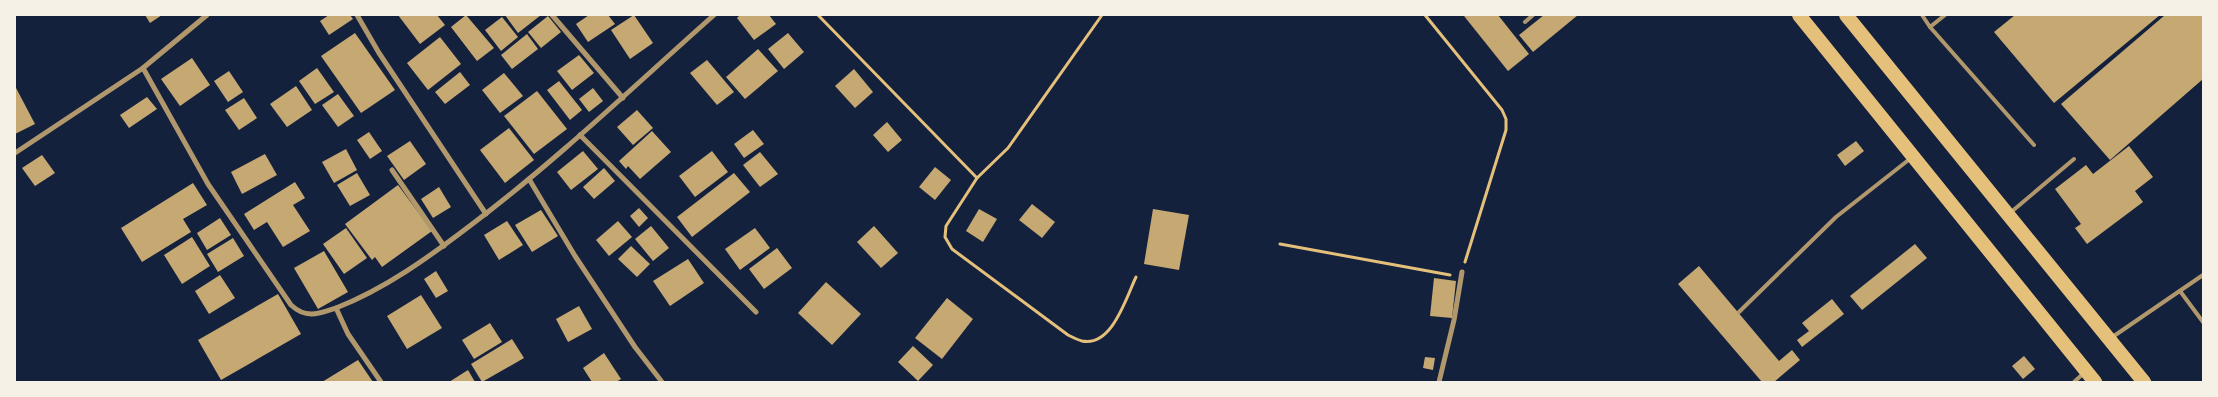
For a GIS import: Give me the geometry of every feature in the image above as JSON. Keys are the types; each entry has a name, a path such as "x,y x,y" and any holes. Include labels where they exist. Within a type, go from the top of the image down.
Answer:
{"highway":[{"path":"1799,15 2095,382"},
{"path":"1846,15 2144,382"}],"street":[{"path":"15,154 143,68 207,15"},
{"path":"356,15 379,53 486,214"},
{"path":"552,15 623,98"},
{"path":"143,68 208,184 291,305 299,312 308,315 336,308 367,296 444,246 529,179 623,98 714,15"},
{"path":"580,134 756,312"},
{"path":"392,170 444,246"},
{"path":"529,179 635,347 662,382"},
{"path":"1439,382 1454,320 1462,272"},
{"path":"336,308 348,334 381,382"}],"lane":[{"path":"1525,22 1533,15"},
{"path":"1922,15 2034,145"},
{"path":"1930,26 1944,15"},
{"path":"1739,312 1836,217 1913,156"},
{"path":"2008,215 2074,159"},
{"path":"2110,339 2203,275"},
{"path":"2180,291 2203,322"},
{"path":"2074,382 2086,371"}],"path":[{"path":"818,15 976,178"},
{"path":"1102,15 1008,148 976,178 946,226 945,237 952,249 1068,335 1083,342 1100,339 1111,328 1136,278"},
{"path":"1280,244 1451,275 1462,272 1506,130 1506,120 1502,110 1425,15"}],"building":[{"path":"145,15 162,15 150,23"},
{"path":"329,15 350,15 353,19 329,35 320,21"},
{"path":"398,15 437,15 445,25 420,44"},
{"path":"466,15 494,48 477,61 451,27"},
{"path":"505,15 541,15 518,33"},
{"path":"589,15 608,15 615,24 588,42 576,24"},
{"path":"634,15 653,43 630,59 611,30"},
{"path":"740,15 769,15 776,24 754,40 737,18"},
{"path":"1465,15 1498,15 1529,54 1508,71"},
{"path":"1544,15 1578,15 1533,52 1519,35"},
{"path":"2015,15 2160,15 2054,103 1994,32"},
{"path":"2165,15 2203,15 2203,79 2110,160 2061,104"},
{"path":"548,16 561,32 541,48 528,32"},
{"path":"502,17 518,37 501,51 485,30"},
{"path":"355,33 395,90 361,113 321,56"},
{"path":"788,33 804,52 784,69 768,49"},
{"path":"527,34 538,49 512,69 501,55"},
{"path":"440,37 461,64 428,90 407,63"},
{"path":"758,49 778,71 745,99 726,77"},
{"path":"579,55 594,73 572,90 557,71"},
{"path":"192,58 210,85 180,106 161,79"},
{"path":"707,60 734,92 717,105 690,73"},
{"path":"317,68 334,92 315,104 299,81"},
{"path":"854,69 873,92 855,108 835,86"},
{"path":"229,71 243,92 228,102 214,81"},
{"path":"460,72 470,85 445,104 435,92"},
{"path":"504,73 523,96 500,113 482,90"},
{"path":"559,81 582,110 570,120 547,90"},
{"path":"15,86 35,124 15,134"},
{"path":"296,86 312,110 287,127 270,104"},
{"path":"593,88 603,101 589,112 579,99"},
{"path":"537,91 567,129 534,154 504,116"},
{"path":"338,94 354,116 338,127 322,105"},
{"path":"147,97 157,109 129,128 120,115"},
{"path":"244,98 257,118 239,130 225,110"},
{"path":"637,110 653,128 633,145 617,127"},
{"path":"887,122 902,140 888,152 873,135"},
{"path":"509,128 534,160 505,183 480,150"},
{"path":"753,130 764,144 744,158 734,144"},
{"path":"652,131 671,152 640,179 628,166 626,169 619,161"},
{"path":"369,132 382,151 370,159 357,140"},
{"path":"410,141 426,164 404,180 387,156"},
{"path":"1856,141 1864,151 1845,166 1837,155"},
{"path":"2129,146 2153,177 2135,191 2143,202 2087,244 2075,228 2081,224 2055,189 2086,165 2093,174"},
{"path":"346,149 357,170 334,183 322,162"},
{"path":"583,151 598,169 571,190 557,172"},
{"path":"712,151 728,172 695,197 679,176"},
{"path":"760,152 778,174 760,187 743,165"},
{"path":"265,154 277,175 242,194 231,172"},
{"path":"42,155 55,173 35,186 22,168"},
{"path":"935,167 951,180 935,200 919,187"},
{"path":"604,168 615,181 594,199 583,187"},
{"path":"357,173 370,195 350,206 337,185"},
{"path":"734,173 750,192 692,237 677,217"},
{"path":"295,182 305,198 293,205 310,231 283,247 267,222 254,230 244,214"},
{"path":"193,183 207,205 183,219 191,232 142,262 121,228"},
{"path":"398,185 432,231 382,267 375,257 372,260 345,224"},
{"path":"439,187 451,207 433,218 421,199"},
{"path":"1032,204 1055,222 1042,238 1019,220"},
{"path":"639,208 648,218 639,227 630,216"},
{"path":"979,209 997,219 983,242 966,231"},
{"path":"1153,209 1189,215 1179,270 1144,264"},
{"path":"541,210 558,236 532,252 515,225"},
{"path":"220,218 231,235 207,250 197,233"},
{"path":"507,221 523,245 499,260 484,235"},
{"path":"618,221 632,237 609,256 596,240"},
{"path":"651,226 669,248 653,261 635,239"},
{"path":"874,226 898,253 881,268 857,242"},
{"path":"346,228 367,258 344,274 323,244"},
{"path":"755,228 770,248 740,270 725,249"},
{"path":"192,237 210,266 182,284 164,255"},
{"path":"233,238 244,256 218,272 207,254"},
{"path":"1915,244 1927,258 1862,310 1850,296"},
{"path":"631,246 650,264 637,277 618,259"},
{"path":"777,248 792,268 764,289 749,269"},
{"path":"324,251 348,292 318,309 294,268"},
{"path":"688,259 704,283 670,306 653,281"},
{"path":"1699,266 1779,361 1792,350 1800,360 1774,382 1762,382 1678,284"},
{"path":"436,271 448,291 436,298 424,279"},
{"path":"220,275 235,298 209,314 195,291"},
{"path":"1434,278 1456,281 1452,318 1430,316"},
{"path":"826,282 861,314 832,345 798,313"},
{"path":"278,294 301,334 221,380 198,340"},
{"path":"421,295 442,328 407,349 387,316"},
{"path":"947,298 973,319 942,359 915,338"},
{"path":"1832,299 1844,314 1802,347 1797,340 1809,331 1802,323"},
{"path":"579,306 592,329 568,342 556,319"},
{"path":"490,323 502,342 474,359 462,340"},
{"path":"512,339 524,358 482,382 471,364"},
{"path":"913,346 933,365 918,381 898,362"},
{"path":"604,353 621,379 616,382 592,382 583,368"},
{"path":"2024,356 2035,369 2023,379 2012,366"},
{"path":"1425,357 1435,358 1433,370 1423,368"},
{"path":"358,360 373,382 322,382"},
{"path":"468,370 475,382 449,382"}]}
